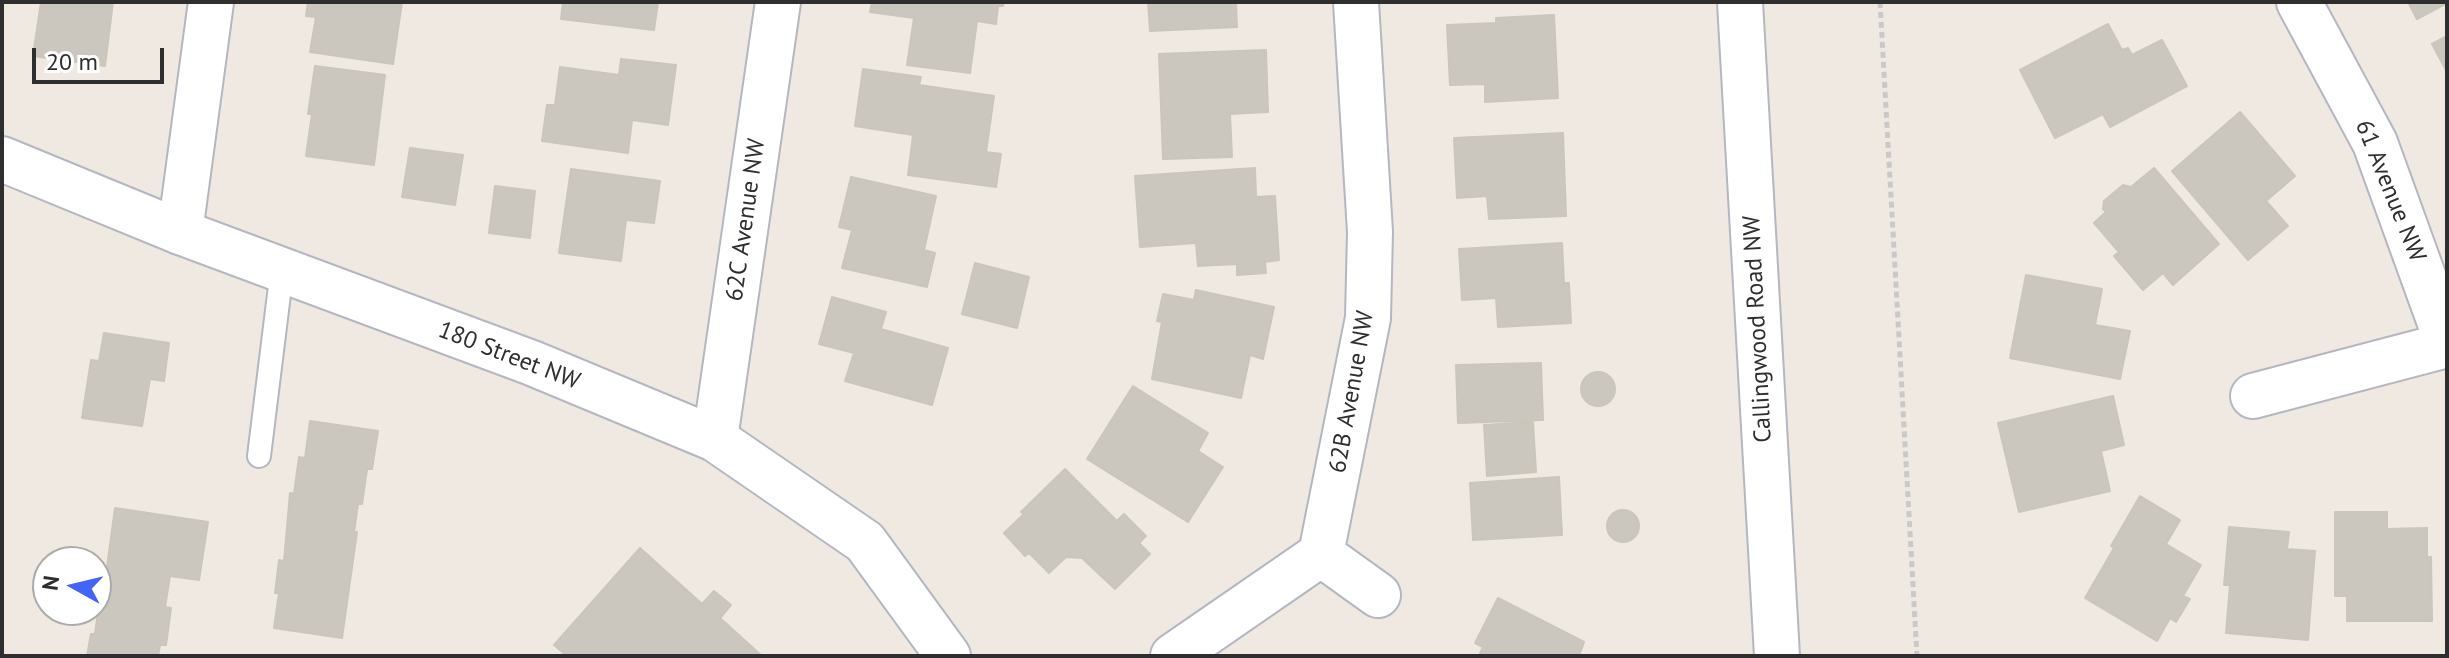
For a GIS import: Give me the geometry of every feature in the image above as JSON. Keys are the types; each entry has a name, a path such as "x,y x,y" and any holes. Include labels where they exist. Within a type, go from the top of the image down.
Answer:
{"street":[{"path":"180,232 211,2"},
{"name":"62C Avenue NW","path":"715,439 778,2"},
{"name":"62B Avenue NW","path":"1321,554 1368,318 1370,232 1356,2"},
{"name":"Callingwood Road NW","path":"1740,2 1777,656"},
{"name":"61 Avenue NW","path":"2253,396 2447,344 2375,143 2299,2"},
{"name":"180 Street NW","path":"2,159 180,232 532,363 715,439 865,542 948,656"},
{"path":"1173,656 1321,554 1378,595"}],"lane":[{"path":"259,456 282,270"}],"path":[{"path":"1880,2 1917,656"}],"building":[{"path":"41,2 113,2 105,66 33,56"},
{"path":"308,2 402,2 393,64 310,52 316,17 306,16"},
{"path":"563,2 658,2 654,30 561,19"},
{"path":"872,2 1004,2 1003,6 998,6 996,24 977,21 970,73 907,65 914,18 870,12"},
{"path":"1148,2 1236,2 1237,27 1150,31"},
{"path":"2408,2 2447,2 2447,3 2417,19"},
{"path":"1554,15 1558,98 1485,102 1485,84 1450,85 1447,25 1496,23 1496,18"},
{"path":"2108,24 2122,50 2128,48 2132,55 2162,40 2187,86 2110,127 2103,114 2055,138 2020,70"},
{"path":"2447,36 2447,72 2432,44"},
{"path":"1266,50 1268,112 1230,114 1232,157 1163,159 1159,54"},
{"path":"621,59 676,65 668,125 632,120 628,153 542,141 547,105 555,105 560,67 619,75"},
{"path":"315,66 385,75 374,165 306,156"},
{"path":"863,69 921,77 919,85 994,96 986,152 1001,154 996,187 908,175 913,135 855,126"},
{"path":"2240,112 2295,176 2266,201 2288,226 2248,260 2172,171"},
{"path":"1563,133 1566,216 1489,219 1487,196 1457,198 1454,138"},
{"path":"410,148 463,155 455,205 402,197"},
{"path":"1255,168 1256,197 1275,196 1279,260 1265,262 1266,273 1237,275 1237,264 1198,266 1196,243 1140,247 1135,176"},
{"path":"2154,168 2219,244 2173,285 2163,273 2143,290 2114,256 2119,252 2094,223 2106,212 2103,209 2104,201 2123,185 2131,187"},
{"path":"571,169 660,181 654,223 626,220 621,261 559,253"},
{"path":"851,177 936,196 924,250 935,253 927,287 842,268 852,230 839,227"},
{"path":"495,186 535,191 530,238 489,233"},
{"path":"1562,243 1564,283 1569,283 1571,323 1498,327 1496,298 1462,300 1459,249"},
{"path":"975,263 1029,277 1017,328 962,314"},
{"path":"2026,275 2102,289 2095,325 2130,331 2120,379 2010,358"},
{"path":"1196,290 1274,307 1263,359 1250,355 1241,398 1152,379 1162,322 1157,321 1163,294 1194,300"},
{"path":"832,297 886,312 881,329 948,348 932,405 845,381 854,353 819,344"},
{"path":"104,333 169,343 164,381 150,379 142,426 82,418 91,360 99,361"},
{"path":"1541,363 1543,420 1458,423 1456,365"},
{"path":"1598,372 1610,377 1615,389 1610,401 1598,406 1586,401 1581,389 1586,377"},
{"path":"1133,386 1208,433 1198,451 1223,467 1188,522 1087,459"},
{"path":"2113,396 2124,445 2101,451 2110,491 2019,512 1998,423"},
{"path":"310,421 378,431 372,469 367,469 362,504 358,504 342,638 274,628 279,593 275,593 279,560 284,561 290,493 294,494 299,457 305,458"},
{"path":"1533,422 1536,472 1487,476 1484,425"},
{"path":"1065,469 1117,521 1124,514 1146,536 1139,543 1150,554 1115,589 1082,558 1066,557 1049,573 1029,553 1025,556 1004,533"},
{"path":"1559,477 1562,535 1473,540 1470,483"},
{"path":"2140,496 2180,520 2166,544 2201,565 2183,596 2190,599 2176,622 2170,618 2157,641 2085,598"},
{"path":"115,508 208,522 199,580 170,576 165,607 171,608 166,645 160,645 158,656 87,656 91,634 95,634 96,626 112,626 110,546"},
{"path":"1623,510 1634,515 1639,526 1634,537 1623,542 1612,537 1607,526 1612,515"},
{"path":"2335,512 2387,512 2387,529 2427,528 2427,557 2431,557 2432,621 2347,621 2347,596 2335,596"},
{"path":"2229,527 2289,532 2287,549 2315,551 2308,640 2226,633 2230,585 2224,585"},
{"path":"640,548 702,604 714,591 731,605 720,618 762,656 567,656 554,645"},
{"path":"1498,598 1584,642 1579,656 1479,656 1483,647 1475,643"}]}
